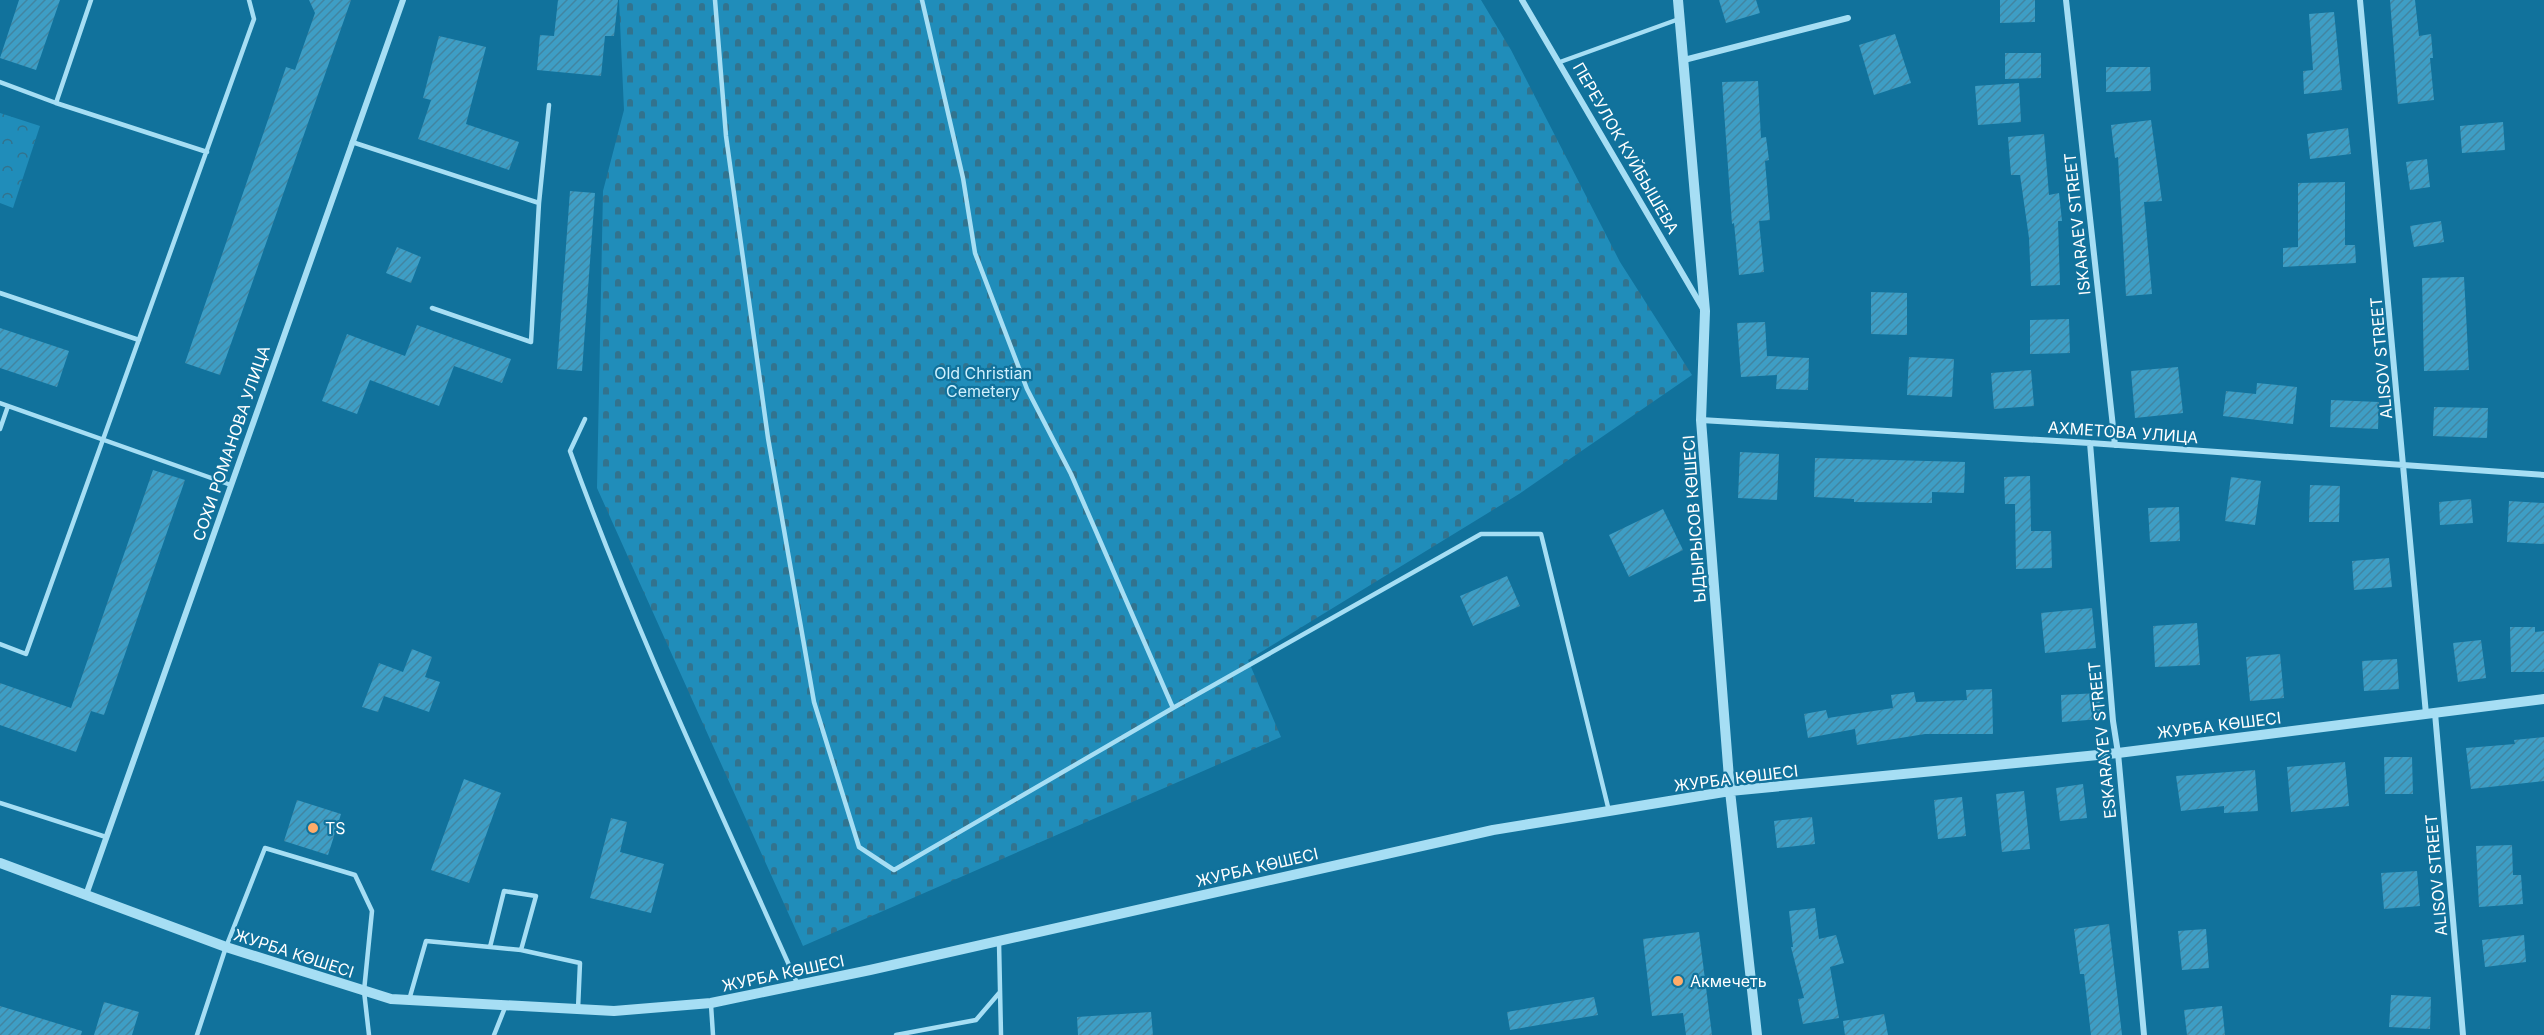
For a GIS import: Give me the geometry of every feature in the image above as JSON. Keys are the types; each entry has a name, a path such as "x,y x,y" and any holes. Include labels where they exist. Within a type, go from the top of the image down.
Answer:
{"street":[{"name":"СОХИ РОМАНОВА УЛИЦА","path":"86,896 403,0"},
{"name":"ПЕРЕУЛОК КУЙБЫШЕВА","path":"1522,0 1705,311"},
{"name":"ЫДЫРЫСОВ КӨШЕСІ","path":"1678,0 1705,311 1701,420 1730,791 1757,1035"},
{"name":"ISKARAEV STREET","path":"2066,0 2115,445"},
{"name":"ALISOV STREET","path":"2360,0 2463,1035"},
{"path":"1684,60 1848,18"},
{"name":"АХМЕТОВА УЛИЦА","path":"1701,420 2090,443 2544,475"},
{"name":"ESKARAYEV STREET","path":"2090,443 2113,722 2118,753 2144,1035"},
{"name":"ЖУРБА КӨШЕСІ","path":"0,863 226,947 391,999 614,1011 711,1003 1493,830 1730,791 2118,753 2544,699"}],"lane":[{"path":"56,103 91,0"},
{"path":"0,644 26,654 254,19 249,0"},
{"path":"715,0 726,136 768,438 814,702 859,847 894,870 1173,708 1481,534 1541,534 1610,811"},
{"path":"922,0 963,178 975,253 1027,389 1071,474 1173,708"},
{"path":"1560,62 1680,19"},
{"path":"0,82 56,103 207,152"},
{"path":"432,308 531,342 539,203 549,105"},
{"path":"352,142 539,203"},
{"path":"0,292 139,340"},
{"path":"0,403 231,485"},
{"path":"0,429 8,406"},
{"path":"585,419 570,451 595,520 639,629 798,985"},
{"path":"0,803 106,837"},
{"path":"197,1035 226,947 265,848 355,875 372,911 364,991 369,1035"},
{"path":"490,947 504,891 536,897 521,950"},
{"path":"409,1000 426,941 521,950 580,963 578,1009"},
{"path":"999,941 1001,1035"},
{"path":"896,1035 976,1020 1000,992"},
{"path":"711,1003 713,1035"},
{"path":"494,1035 506,1005"}],"green space":[{"name":"Old Christian Cemetery","path":"619,0 1481,0 1511,50 1620,262 1692,375 1519,494 1248,660 1281,737 803,946 597,488 603,191 624,110"},
{"path":"0,113 40,126 13,208 0,203"}],"building":[{"path":"19,0 60,0 36,70 0,58"},
{"path":"309,0 351,0 220,375 185,363 286,67 295,70 315,13"},
{"path":"558,0 618,0 614,36 605,36 601,76 537,70 540,35 554,36"},
{"path":"1719,0 1756,0 1760,13 1726,23"},
{"path":"2000,0 2035,0 2035,22 2000,23"},
{"path":"2390,0 2415,0 2419,36 2431,34 2433,58 2430,58 2434,100 2398,104"},
{"path":"2334,12 2342,90 2304,94 2303,71 2313,70 2309,14"},
{"path":"1895,34 1911,83 1874,95 1859,45"},
{"path":"439,36 486,47 466,124 519,142 509,170 418,139 431,100 423,98"},
{"path":"2005,53 2041,53 2041,78 2005,79"},
{"path":"2106,67 2150,67 2151,91 2106,92"},
{"path":"1758,81 1761,138 1766,137 1769,160 1765,161 1770,220 1759,221 1764,272 1739,275 1734,223 1732,224 1722,82"},
{"path":"2019,83 2021,122 1978,125 1975,86"},
{"path":"2151,120 2162,201 2144,202 2152,294 2126,296 2118,157 2115,158 2111,125"},
{"path":"2503,122 2505,150 2462,153 2460,126"},
{"path":"2348,128 2351,154 2310,159 2307,134"},
{"path":"2044,134 2049,195 2059,193 2062,221 2058,221 2060,285 2031,286 2029,238 2020,175 2011,175 2008,137"},
{"path":"2427,159 2430,187 2410,190 2406,162"},
{"path":"2345,182 2345,245 2355,245 2356,263 2283,267 2283,248 2298,247 2298,183"},
{"path":"570,191 595,193 582,371 557,369"},
{"path":"2441,221 2444,242 2414,247 2410,226"},
{"path":"397,247 421,257 411,283 386,273"},
{"path":"2464,277 2469,370 2424,371 2422,278"},
{"path":"1871,292 1907,293 1907,335 1871,334"},
{"path":"2069,319 2070,353 2030,354 2030,320"},
{"path":"1765,322 1767,356 1809,358 1808,390 1776,389 1777,375 1741,377 1737,323"},
{"path":"417,325 511,359 502,383 454,366 439,406 370,380 357,414 322,401 347,334 405,356"},
{"path":"0,328 69,351 57,387 0,368"},
{"path":"1909,357 1954,359 1952,397 1907,395"},
{"path":"2178,367 2183,413 2135,418 2131,371"},
{"path":"2031,370 2034,406 1994,409 1991,373"},
{"path":"2257,383 2297,387 2293,424 2223,416 2226,391 2256,394"},
{"path":"2331,400 2379,402 2378,429 2330,427"},
{"path":"2434,407 2488,408 2487,438 2433,436"},
{"path":"1740,452 1779,454 1777,500 1738,498"},
{"path":"1815,458 1965,462 1964,493 1932,492 1932,503 1854,502 1854,499 1814,497"},
{"path":"153,470 185,480 104,715 91,711 76,752 0,725 0,683 71,708"},
{"path":"2030,476 2031,531 2051,531 2052,568 2016,569 2015,504 2005,504 2004,477"},
{"path":"2231,477 2261,481 2255,525 2225,521"},
{"path":"2310,485 2340,486 2339,522 2309,522"},
{"path":"2471,499 2473,523 2440,525 2439,502"},
{"path":"2509,501 2544,503 2544,544 2507,542"},
{"path":"2179,507 2180,541 2150,542 2148,508"},
{"path":"1663,509 1683,550 1629,577 1609,535"},
{"path":"2389,558 2392,587 2354,590 2352,561"},
{"path":"1507,576 1520,606 1473,626 1460,596"},
{"path":"2092,608 2096,648 2045,653 2041,613"},
{"path":"2197,623 2200,665 2155,667 2153,626"},
{"path":"2510,627 2535,627 2535,632 2544,631 2544,672 2511,672"},
{"path":"2481,640 2486,678 2458,682 2453,643"},
{"path":"412,649 432,657 425,677 440,682 429,712 384,696 378,712 362,707 379,663 403,672"},
{"path":"2280,654 2284,698 2250,701 2246,657"},
{"path":"2397,659 2399,689 2364,691 2362,661"},
{"path":"1992,689 1993,734 1925,734 1857,745 1855,729 1808,738 1804,714 1826,710 1828,718 1893,708 1891,695 1914,692 1916,702 1967,700 1966,690"},
{"path":"2099,693 2101,719 2062,722 2061,695"},
{"path":"2544,737 2544,781 2471,789 2466,748 2515,744 2514,740"},
{"path":"2384,757 2412,757 2413,794 2385,794"},
{"path":"2345,762 2349,806 2291,812 2287,767"},
{"path":"2255,770 2258,811 2224,813 2224,806 2181,811 2176,776"},
{"path":"464,779 501,793 469,883 431,870"},
{"path":"2083,784 2087,818 2060,821 2056,788"},
{"path":"2024,791 2030,849 2002,852 1996,794"},
{"path":"1962,797 1966,836 1938,839 1934,800"},
{"name":"TS","path":"297,800 341,814 328,855 284,841"},
{"path":"1812,817 1815,844 1777,848 1774,821"},
{"path":"611,818 627,822 620,852 664,864 651,913 590,898"},
{"path":"2512,845 2513,875 2521,875 2523,904 2479,907 2476,846"},
{"path":"2417,871 2420,906 2384,909 2381,873"},
{"path":"1815,908 1819,939 1836,935 1844,963 1830,967 1839,1018 1803,1024 1798,999 1804,998 1791,947 1793,947 1789,911"},
{"path":"2109,924 2122,1035 2091,1035 2084,974 2080,974 2074,929"},
{"path":"2206,929 2209,968 2182,970 2178,931"},
{"name":"Акмечеть","path":"1699,932 1712,1035 1686,1035 1683,1013 1652,1016 1643,939"},
{"path":"2524,935 2526,962 2485,967 2482,940"},
{"path":"2391,995 2431,997 2430,1029 2389,1027"},
{"path":"1594,997 1598,1015 1510,1030 1507,1012"},
{"path":"104,1002 139,1012 132,1035 94,1035"},
{"path":"0,1006 82,1031 81,1035 0,1035"},
{"path":"2222,1006 2225,1035 2187,1035 2184,1010"},
{"path":"1151,1012 1153,1035 1078,1035 1077,1017"},
{"path":"1884,1014 1888,1035 1845,1035 1843,1021"}],"place":[{"name":"TS","path":"313,828"},
{"name":"Акмечеть","path":"1678,981"}]}
